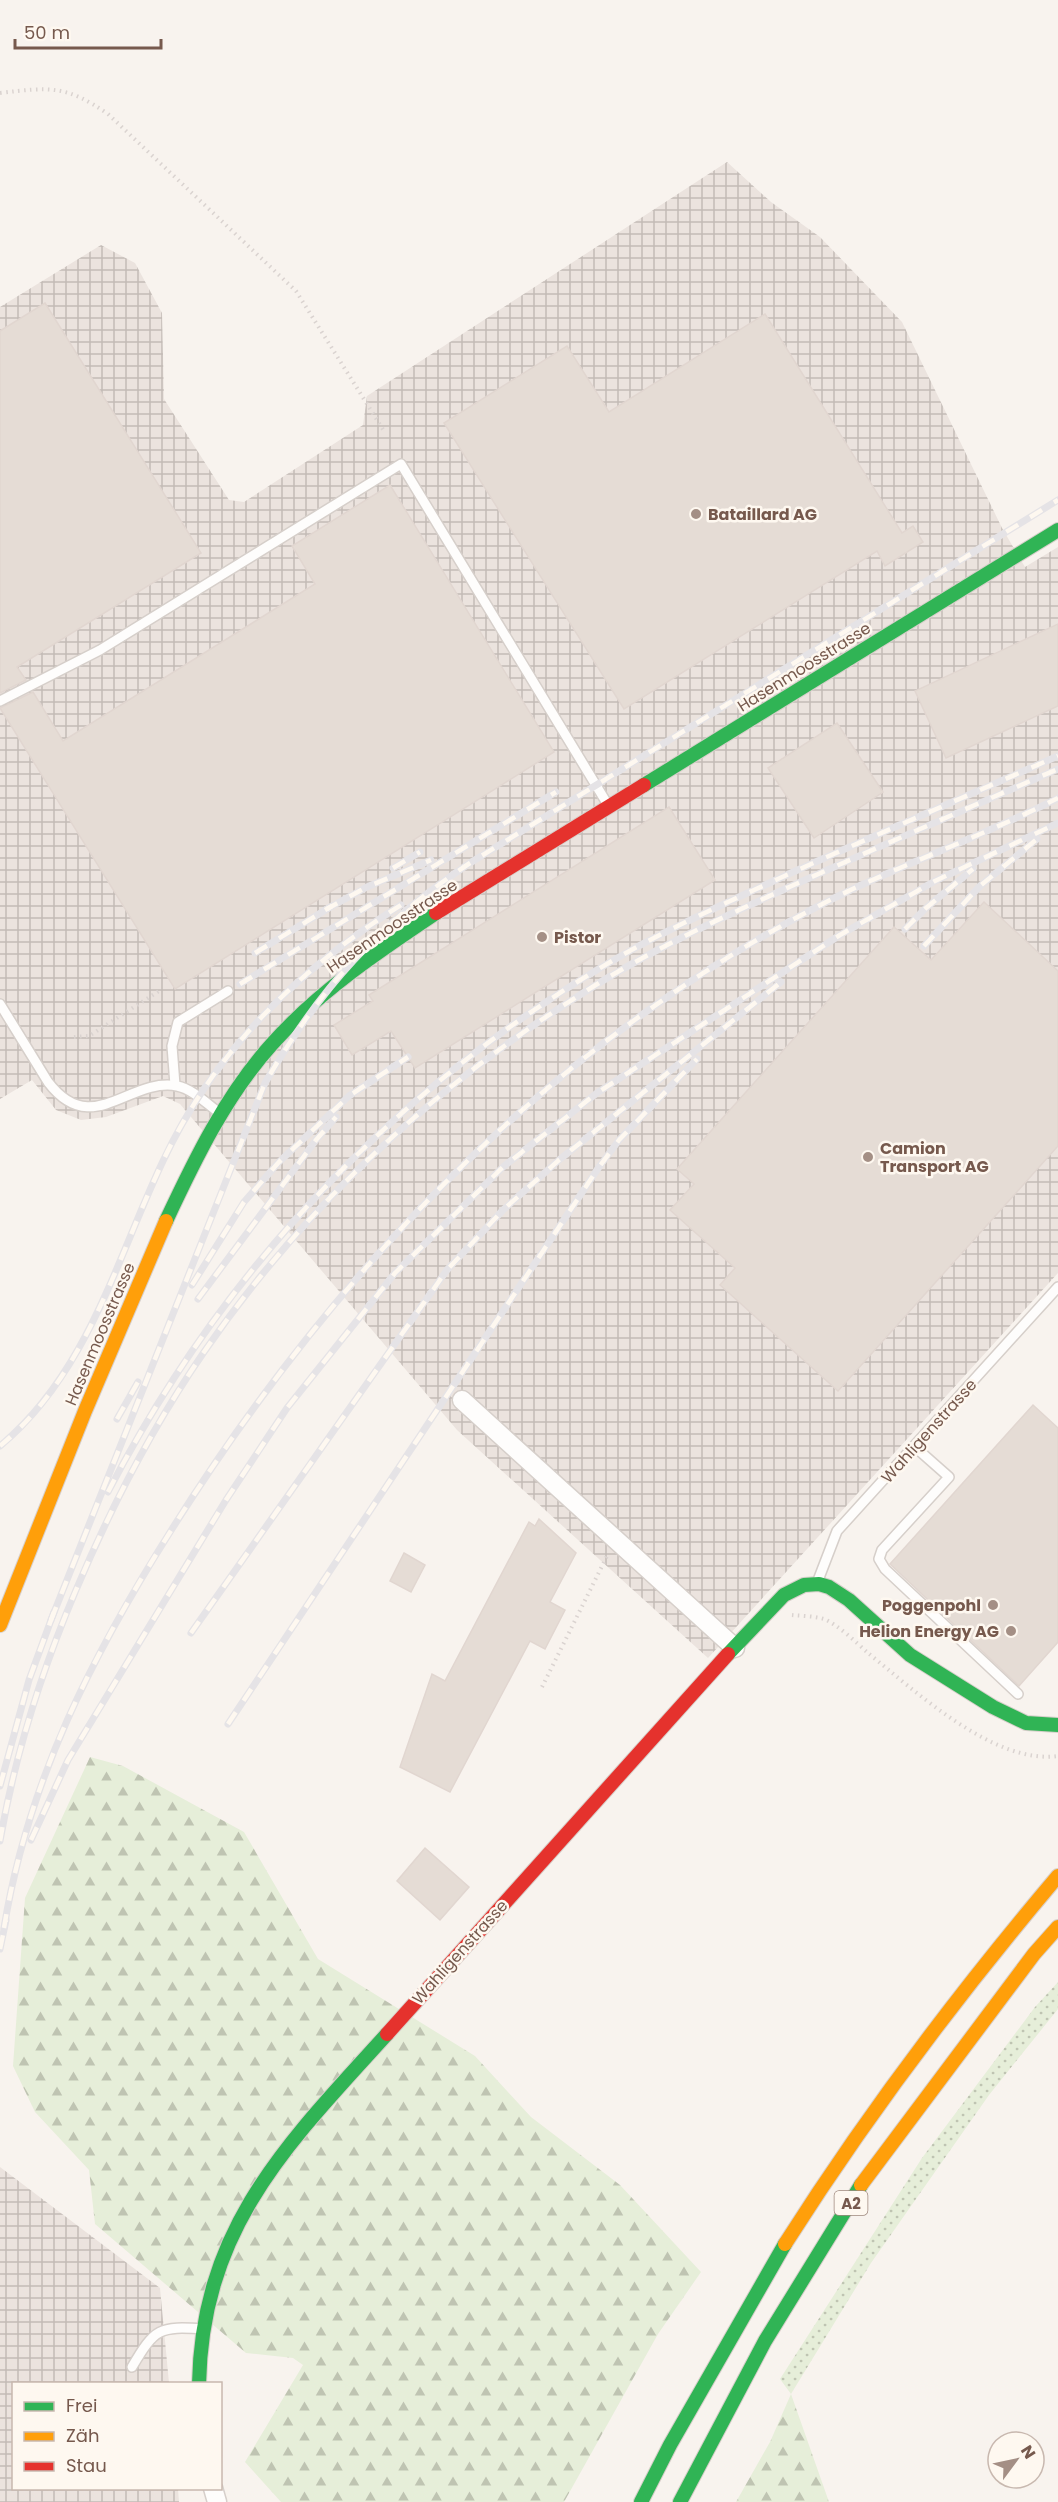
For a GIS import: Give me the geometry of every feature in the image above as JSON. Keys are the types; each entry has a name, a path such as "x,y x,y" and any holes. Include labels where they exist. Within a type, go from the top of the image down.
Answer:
{"main road":[{"name":"Hasenmoosstrasse","path":"0,1625 95,1383 188,1173 221,1114 275,1041 305,1010 344,976 436,914 1058,530"},
{"name":"Wahligenstrasse","path":"199,2382 209,2300 227,2248 255,2192 314,2114 768,1610 788,1592 801,1586 816,1584"},
{"path":"816,1584 839,1594 896,1644 982,1701 1029,1724 1058,1725"},
{"name":"A2","path":"641,2502 718,2356 801,2214 891,2086 985,1963 1058,1876"},
{"name":"A2","path":"680,2502 765,2341 864,2181 1034,1954 1058,1927"}],"street":[{"path":"462,1400 735,1648"}],"lane":[{"path":"0,700 99,650 401,464 609,807"},
{"path":"175,1085 172,1046 178,1022 228,991"},
{"path":"0,1004 48,1082 57,1094 70,1103 95,1107 149,1090 175,1085 187,1089 221,1114"},
{"name":"Wahligenstrasse","path":"816,1584 837,1532 1058,1287"},
{"path":"915,1447 949,1477 882,1550 879,1559 885,1569 1018,1694"},
{"path":"132,2367 146,2344 157,2332 172,2326 204,2329"}],"path":[{"path":"0,93 59,89 85,98 108,114 296,291 384,431"},
{"path":"74,1037 89,1036 159,991"},
{"path":"542,1687 616,1540"},
{"path":"782,1614 825,1620 921,1698 971,1731 1014,1751 1047,1758 1058,1756"}],"shaded area":[{"path":"727,162 771,202 820,237 902,322 1002,528 1025,567 1058,547 1058,1273 708,1658 457,1430 180,1104 163,1096 106,1117 81,1120 56,1110 32,1080 0,1099 0,307 101,245 135,263 162,313 164,399 229,500 244,502 363,425 367,396"},
{"path":"0,2167 160,2288 169,2382 12,2382 12,2490 178,2490 179,2502 0,2502"}],"green space":[{"path":"90,1757 123,1766 244,1832 318,1959 475,2056 531,2117 620,2185 701,2272 658,2334 564,2502 281,2502 245,2462 303,2365 293,2358 246,2353 95,2224 89,2170 35,2112 13,2066 25,1898"},
{"path":"1058,1982 1058,2009 989,2095 871,2263 791,2394 780,2379 922,2158 1035,2007"},
{"path":"791,2394 829,2502 736,2502 770,2442"}],"building":[{"path":"45,303 201,553 17,667 26,680 0,693 0,331"},
{"name":"Bataillard AG","path":"765,314 902,533 913,526 923,542 885,566 877,551 624,709 444,423 567,346 609,412"},
{"path":"390,485 554,752 175,989 0,708 33,692 63,741 315,584 292,546"},
{"path":"1058,624 1058,706 946,758 915,691"},
{"path":"837,723 883,792 814,838 768,768"},
{"name":"Pistor","path":"669,807 715,880 415,1068 391,1031 352,1055 334,1025 373,1001 369,995"},
{"name":"Camion Transport AG","path":"984,902 1058,971 1058,1146 838,1391 720,1285 735,1268 670,1210 694,1184 677,1169 894,927 931,960"},
{"name":"Poggenpohl","path":"1033,1405 1058,1428 1058,1642 1019,1686 890,1564"},
{"path":"539,1519 576,1553 550,1602 565,1610 545,1649 530,1641 450,1792 400,1767 432,1674 445,1681 529,1522 535,1526"},
{"path":"404,1553 425,1565 411,1592 390,1581"},
{"path":"425,1848 469,1887 440,1920 397,1881"}],"railway":[{"path":"51,1620 265,1083 307,1017 354,960 407,910 470,863 1058,500"},
{"path":"108,1492 155,1408 208,1328 267,1252 331,1181 400,1115 474,1054 552,998 654,938 791,873 1058,756"},
{"path":"0,1841 13,1776 41,1682 76,1590 118,1498 167,1409 204,1352 284,1248 328,1199 424,1109 475,1068 528,1029 608,977 741,909 1058,769"},
{"path":"240,984 556,792"},
{"path":"4,1928 15,1873 29,1821 47,1770 67,1720 116,1623 172,1529 221,1454 274,1380 391,1239 455,1173 521,1111 591,1053 686,984 734,953 808,911 1058,798"},
{"path":"31,1840 68,1760 226,1500 287,1408 395,1273 503,1167 597,1093 840,935 935,881 1058,823"},
{"path":"924,946 980,886 1037,839"},
{"path":"393,868 420,852"},
{"path":"325,910 367,887 431,860"},
{"path":"905,929 926,908 973,869"},
{"path":"0,1446 30,1417 56,1385 78,1350 97,1313 163,1161 208,1083 263,1015 295,985 328,956 401,905"},
{"path":"255,953 332,906"},
{"path":"191,1633 447,1270 503,1210 559,1160 781,982"},
{"path":"192,1285 244,1202 279,1162 349,1096 408,1057"},
{"path":"228,1724 599,1167 619,1140 697,1059"},
{"path":"198,1299 316,1140 336,1117"},
{"path":"117,1419 138,1382"},
{"path":"0,1786 29,1680 54,1612"},
{"path":"0,1949 6,1920"}],"traffic: fast":[{"path":"644,785 1058,530"},
{"path":"166,1221 200,1151 226,1106 240,1084 272,1044 329,990 436,913"},
{"path":"728,1654 784,1595 804,1585 819,1584 829,1587 849,1600 910,1655 993,1707 1026,1723 1058,1725"},
{"path":"199,2382 204,2328 216,2278 234,2233 257,2191 285,2151 387,2034"},
{"path":"680,2502 765,2341 861,2185"},
{"path":"641,2502 670,2445 785,2244"}],"traffic: slow":[{"path":"0,1625 85,1411 166,1221"},
{"path":"785,2244 848,2149 915,2056 1058,1876"},
{"path":"861,2185 1034,1954 1058,1927"}],"traffic: jam":[{"path":"436,913 644,785"},
{"path":"387,2034 728,1654"}],"place":[{"name":"Bataillard AG","path":"696,514"},
{"name":"Pistor","path":"542,937"},
{"name":"Camion Transport AG","path":"868,1157"},
{"name":"Poggenpohl","path":"993,1605"},
{"name":"Helion Energy AG","path":"1011,1631"}]}
